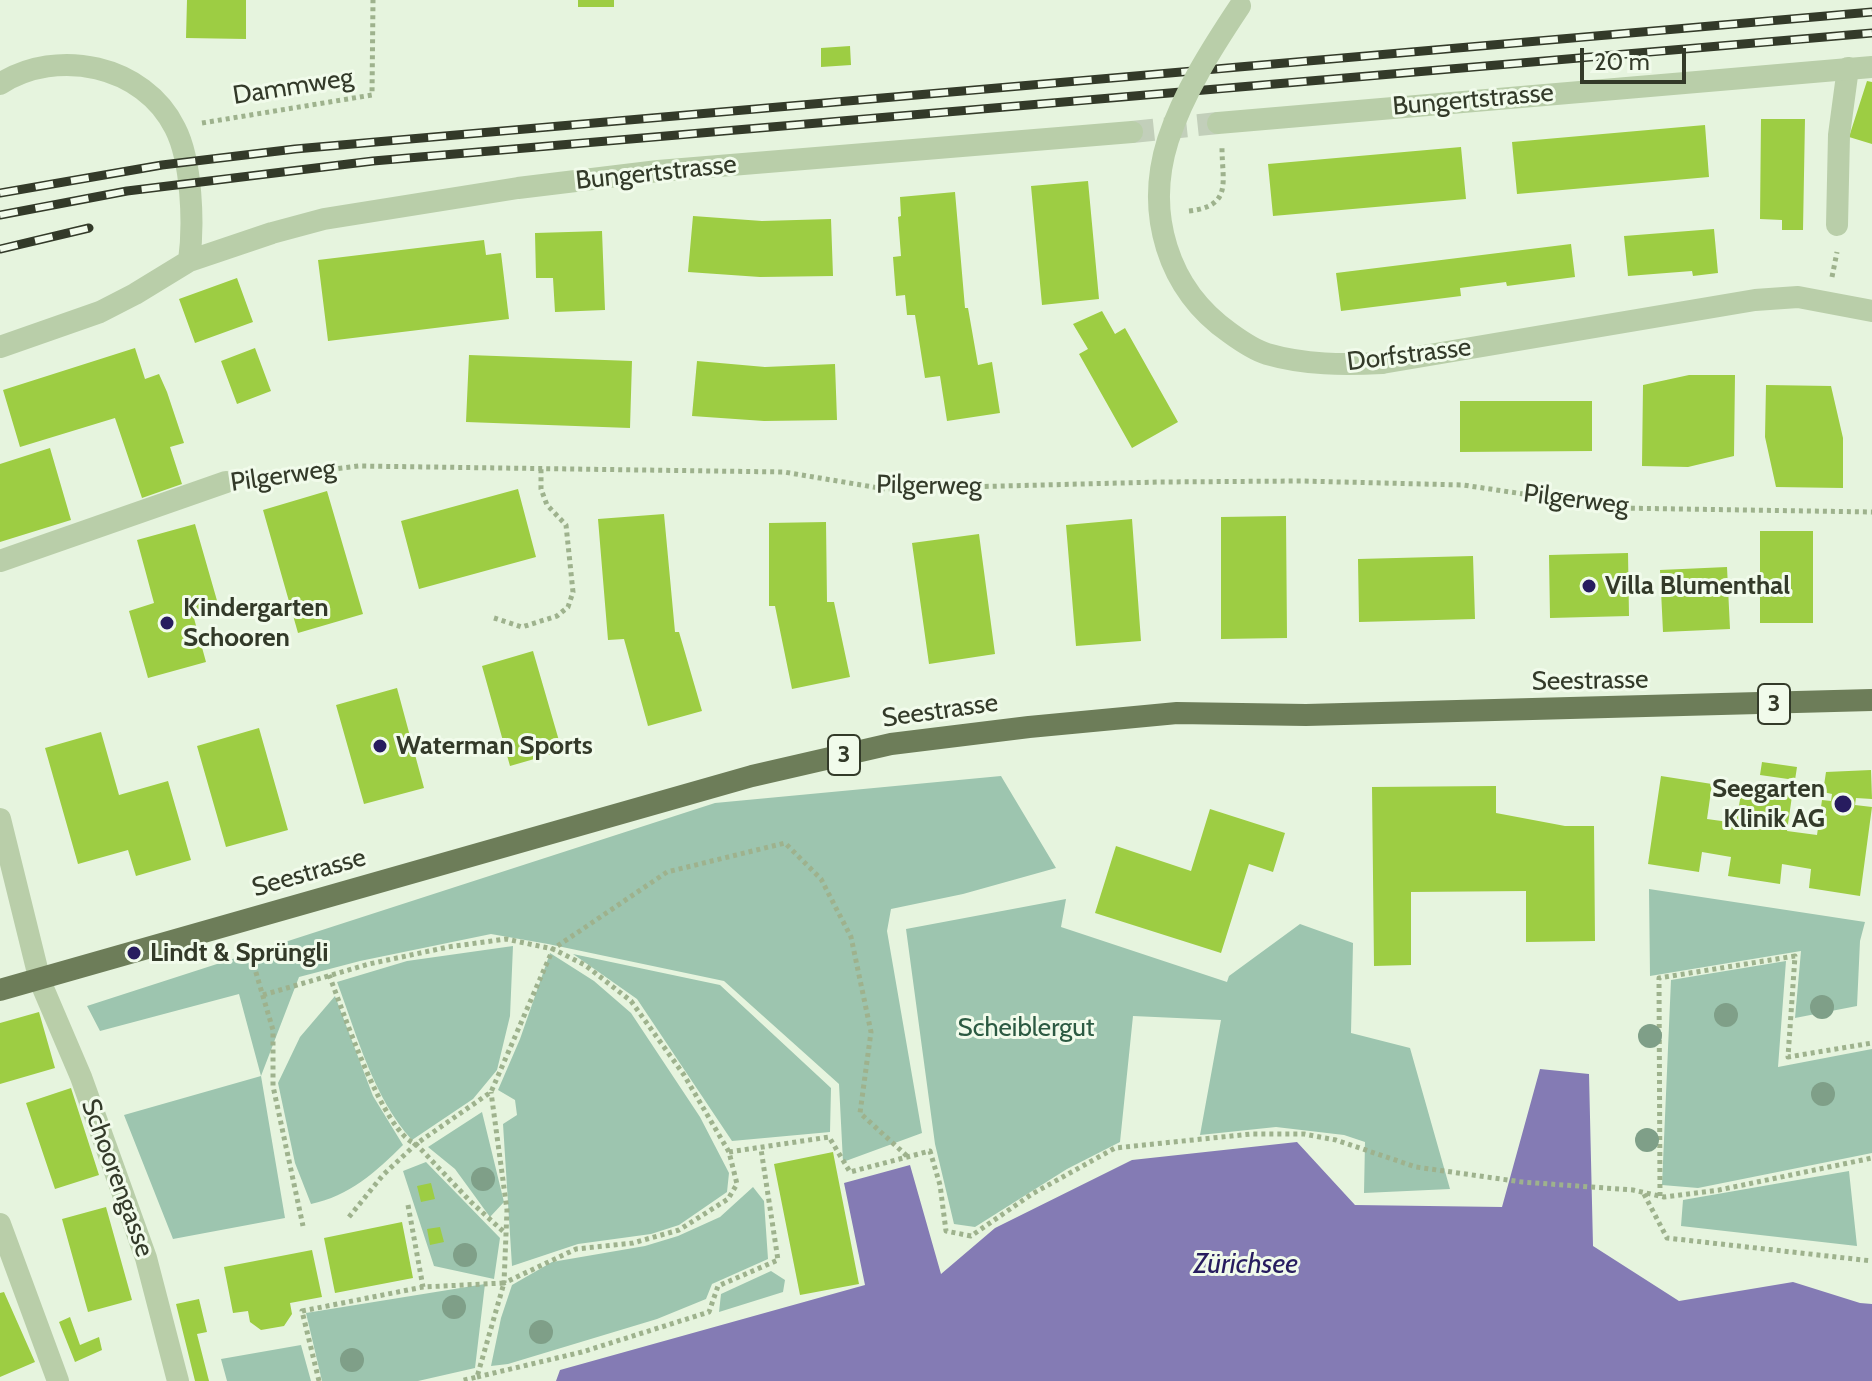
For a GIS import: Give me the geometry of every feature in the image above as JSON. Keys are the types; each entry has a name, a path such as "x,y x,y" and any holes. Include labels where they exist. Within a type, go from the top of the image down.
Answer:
{"main road":[{"name":"Seestrasse","path":"0,990 752,776 891,744 1177,713 1306,715 1872,700"}],"street":[{"name":"Dorfstrasse","path":"1242,3 1193,82 1168,140 1159,184 1159,214 1175,271 1197,305 1216,324 1265,353 1316,363 1382,363 1755,300 1798,297 1872,311"},
{"path":"0,84 21,73 63,64 108,72 155,102 175,127 191,198 189,261"},
{"name":"Bungertstrasse","path":"1218,123 1872,67"},
{"path":"1837,225 1839,135 1848,68"},
{"name":"Bungertstrasse","path":"0,347 100,312 189,261 324,219 504,190 658,171 1132,132"},
{"name":"Pilgerweg","path":"0,561 226,482"},
{"name":"Schoorengasse","path":"0,819 40,981 81,1077 146,1258 178,1381"},
{"path":"0,1224 8,1269 58,1381"}],"path":[{"name":"Dammweg","path":"175,127 372,95 373,0"},
{"path":"1185,211 1209,208 1219,200 1224,187 1222,159"},
{"name":"Pilgerweg","path":"226,482 359,466 541,467 784,472 885,489 1160,482 1463,485 1618,508 1872,512"},
{"path":"494,618 522,627 557,616 568,607 573,592 566,525 547,505 541,489 541,467"},
{"path":"477,1377 504,1283 507,1210 491,1092 553,949 667,872 785,843 821,879 851,937 871,1032 860,1113 908,1157"},
{"path":"241,921 273,1030 273,1086 303,1226"},
{"path":"263,995 369,964 448,947 506,939 553,949 585,965 631,1001 684,1075 729,1152 737,1184 728,1199 679,1230 633,1243 576,1249 504,1283 423,1287 302,1311 319,1381"},
{"path":"1660,1196 1659,978 1795,956 1788,1057 1872,1043"},
{"path":"329,975 380,1101 406,1140 416,1144 506,1234"},
{"path":"349,1217 383,1175 416,1144 491,1092"},
{"path":"729,1152 829,1137 850,1172 930,1151 940,1185 946,1231 971,1236 1032,1194 1115,1148 1251,1134 1304,1134 1336,1140 1416,1167 1522,1182 1633,1190 1660,1196 1719,1190 1872,1158"},
{"path":"460,1381 582,1352 709,1312 718,1286 778,1260 761,1149"},
{"path":"1643,1193 1667,1238 1872,1261"},
{"path":"408,1205 423,1287"}],"green space":[{"path":"1001,776 1056,868 963,894 891,909 887,931 922,1133 843,1162 839,1084 724,981 491,934 299,977 261,1076 239,994 100,1031 87,1006 715,803"},
{"path":"1649,889 1865,922 1860,941 1857,1006 1795,1018 1801,951 1650,976"},
{"name":"Scheiblergut","path":"1066,899 1061,927 1227,982 1229,976 1300,924 1353,943 1351,1033 1410,1048 1450,1189 1364,1193 1365,1142 1344,1135 1276,1127 1200,1135 1221,1020 1133,1016 1120,1142 1067,1169 975,1227 954,1224 935,1144 906,929"},
{"path":"513,946 510,1016 497,1070 473,1099 412,1140 398,1123 376,1085 337,982 407,961"},
{"path":"550,953 594,981 631,1013 700,1117 729,1173 727,1192 679,1225 651,1234 578,1244 512,1266 503,1124 517,1115 515,1100 498,1090 520,1039"},
{"path":"573,954 720,985 831,1088 830,1132 732,1141 637,999"},
{"path":"1786,961 1778,1067 1872,1049 1872,1153 1698,1188 1662,1185 1671,980"},
{"path":"335,996 373,1096 403,1145 361,1182 338,1195 311,1204 295,1163 278,1083 300,1037"},
{"path":"261,1076 285,1218 173,1239 124,1115"},
{"path":"482,1112 504,1202 490,1217 455,1169 428,1147"},
{"path":"426,1162 500,1238 494,1279 434,1266 403,1171"},
{"path":"1849,1171 1857,1246 1681,1226 1683,1200"},
{"path":"753,1187 764,1201 768,1259 712,1284 706,1299 657,1319 508,1364 491,1366 512,1285 552,1262 645,1246 678,1236 720,1217"},
{"path":"771,1271 785,1280 783,1292 719,1312 721,1294"},
{"path":"485,1284 475,1368 418,1381 322,1381 306,1313"},
{"path":"301,1345 311,1381 227,1381 221,1359"}],"water":[{"name":"Zürichsee","path":"1540,1069 1589,1074 1593,1246 1679,1301 1793,1282 1872,1304 1872,1381 556,1381 560,1370 865,1285 844,1183 910,1165 941,1274 995,1228 1132,1160 1297,1142 1355,1205 1502,1207"}],"building":[{"path":"187,0 246,0 246,39 186,38"},
{"path":"578,0 614,0 614,7 578,7"},
{"path":"850,46 851,65 821,67 821,48"},
{"path":"1867,81 1872,82 1872,144 1849,137"},
{"path":"1761,119 1805,119 1803,230 1782,230 1782,220 1760,219"},
{"path":"1705,125 1709,177 1517,194 1512,142"},
{"path":"1461,147 1466,199 1273,216 1268,164"},
{"path":"1088,181 1099,299 1042,305 1031,186"},
{"path":"955,192 965,308 968,308 978,365 992,362 1000,413 947,421 940,376 925,378 915,315 907,315 905,295 896,296 893,257 901,256 900,197"},
{"path":"693,216 762,221 831,219 833,276 760,277 688,272"},
{"path":"1714,229 1718,273 1693,276 1692,271 1628,276 1624,236"},
{"path":"602,231 605,310 555,312 553,278 536,278 535,233"},
{"path":"484,240 486,255 501,253 509,319 328,341 318,260"},
{"path":"1571,244 1575,277 1507,286 1506,282 1460,288 1461,296 1341,311 1336,273"},
{"path":"237,278 253,322 195,343 179,299"},
{"path":"1102,311 1115,334 1125,328 1178,422 1132,448 1079,354 1088,349 1073,324"},
{"path":"135,348 145,379 159,374 167,392 184,443 170,447 182,484 142,498 115,418 20,447 3,390"},
{"path":"255,348 271,391 237,404 221,361"},
{"path":"469,355 632,361 630,428 466,422"},
{"path":"697,361 765,367 835,364 837,420 764,421 692,416"},
{"path":"1689,375 1735,375 1734,456 1688,467 1642,466 1643,385"},
{"path":"1766,385 1831,386 1843,438 1843,488 1776,487 1765,437"},
{"path":"1460,401 1592,401 1592,451 1460,452"},
{"path":"50,448 71,520 0,542 0,464"},
{"path":"518,489 536,557 419,589 401,521"},
{"path":"327,491 363,614 298,633 263,510"},
{"path":"664,514 675,632 679,632 702,711 648,726 624,639 608,640 598,519"},
{"path":"1286,516 1287,638 1221,639 1221,517"},
{"path":"1132,519 1141,641 1076,646 1066,525"},
{"path":"826,522 827,602 834,602 850,677 792,689 775,606 769,606 769,523"},
{"path":"195,524 218,604 192,611 206,662 148,678 129,611 154,603 137,540"},
{"path":"1760,531 1813,531 1813,623 1760,623"},
{"path":"979,534 995,654 929,664 912,543"},
{"name":"Villa Blumenthal","path":"1628,553 1629,616 1550,618 1549,555"},
{"path":"1473,556 1475,619 1359,622 1358,559"},
{"path":"1727,567 1730,629 1663,632 1660,570"},
{"path":"533,651 562,751 510,766 482,666"},
{"name":"Waterman Sports","path":"397,688 424,788 364,804 336,705"},
{"path":"259,728 288,830 226,847 197,746"},
{"path":"101,732 119,795 168,781 191,860 136,876 128,850 78,864 45,748"},
{"path":"1762,762 1797,767 1795,780 1760,775"},
{"path":"1871,770 1872,799 1856,798 1855,805 1872,807 1860,896 1809,888 1811,869 1782,864 1780,884 1728,876 1731,857 1702,852 1699,872 1648,864 1661,776 1712,784 1707,819 1736,823 1742,788 1792,796 1787,831 1817,835 1822,800 1831,801 1832,794 1823,792 1826,772"},
{"path":"1496,786 1496,813 1565,826 1594,826 1595,941 1526,942 1526,891 1411,892 1411,965 1374,966 1372,787"},
{"path":"1210,809 1285,833 1273,872 1249,864 1221,953 1095,913 1116,846 1191,871"},
{"path":"39,1012 55,1068 0,1084 0,1023"},
{"path":"71,1088 99,1175 55,1189 26,1103"},
{"path":"833,1152 859,1284 800,1295 774,1164"},
{"path":"431,1183 435,1199 421,1202 417,1186"},
{"path":"106,1207 132,1300 88,1312 62,1219"},
{"path":"402,1222 413,1278 335,1293 324,1238"},
{"path":"440,1227 444,1242 430,1245 427,1229"},
{"path":"312,1250 322,1297 290,1303 292,1314 284,1326 261,1330 250,1322 248,1311 233,1313 224,1267"},
{"path":"4,1292 35,1362 0,1377 0,1293"},
{"path":"199,1299 207,1332 197,1334 209,1381 195,1381 176,1304"},
{"path":"70,1317 80,1345 99,1337 102,1350 75,1362 59,1322"}],"tunnel":[{"path":"1132,132 1218,123"}],"railway":[{"path":"0,193 162,165 295,149 1872,12"},
{"path":"0,215 127,191 373,161 1872,33"},
{"path":"0,249 89,228"}],"place":[{"name":"Villa Blumenthal","path":"1589,586"},
{"name":"Kindergarten Schooren","path":"167,623"},
{"name":"Waterman Sports","path":"380,746"},
{"name":"Seegarten Klinik AG","path":"1843,804"},
{"name":"Lindt & Sprüngli","path":"134,953"}]}
